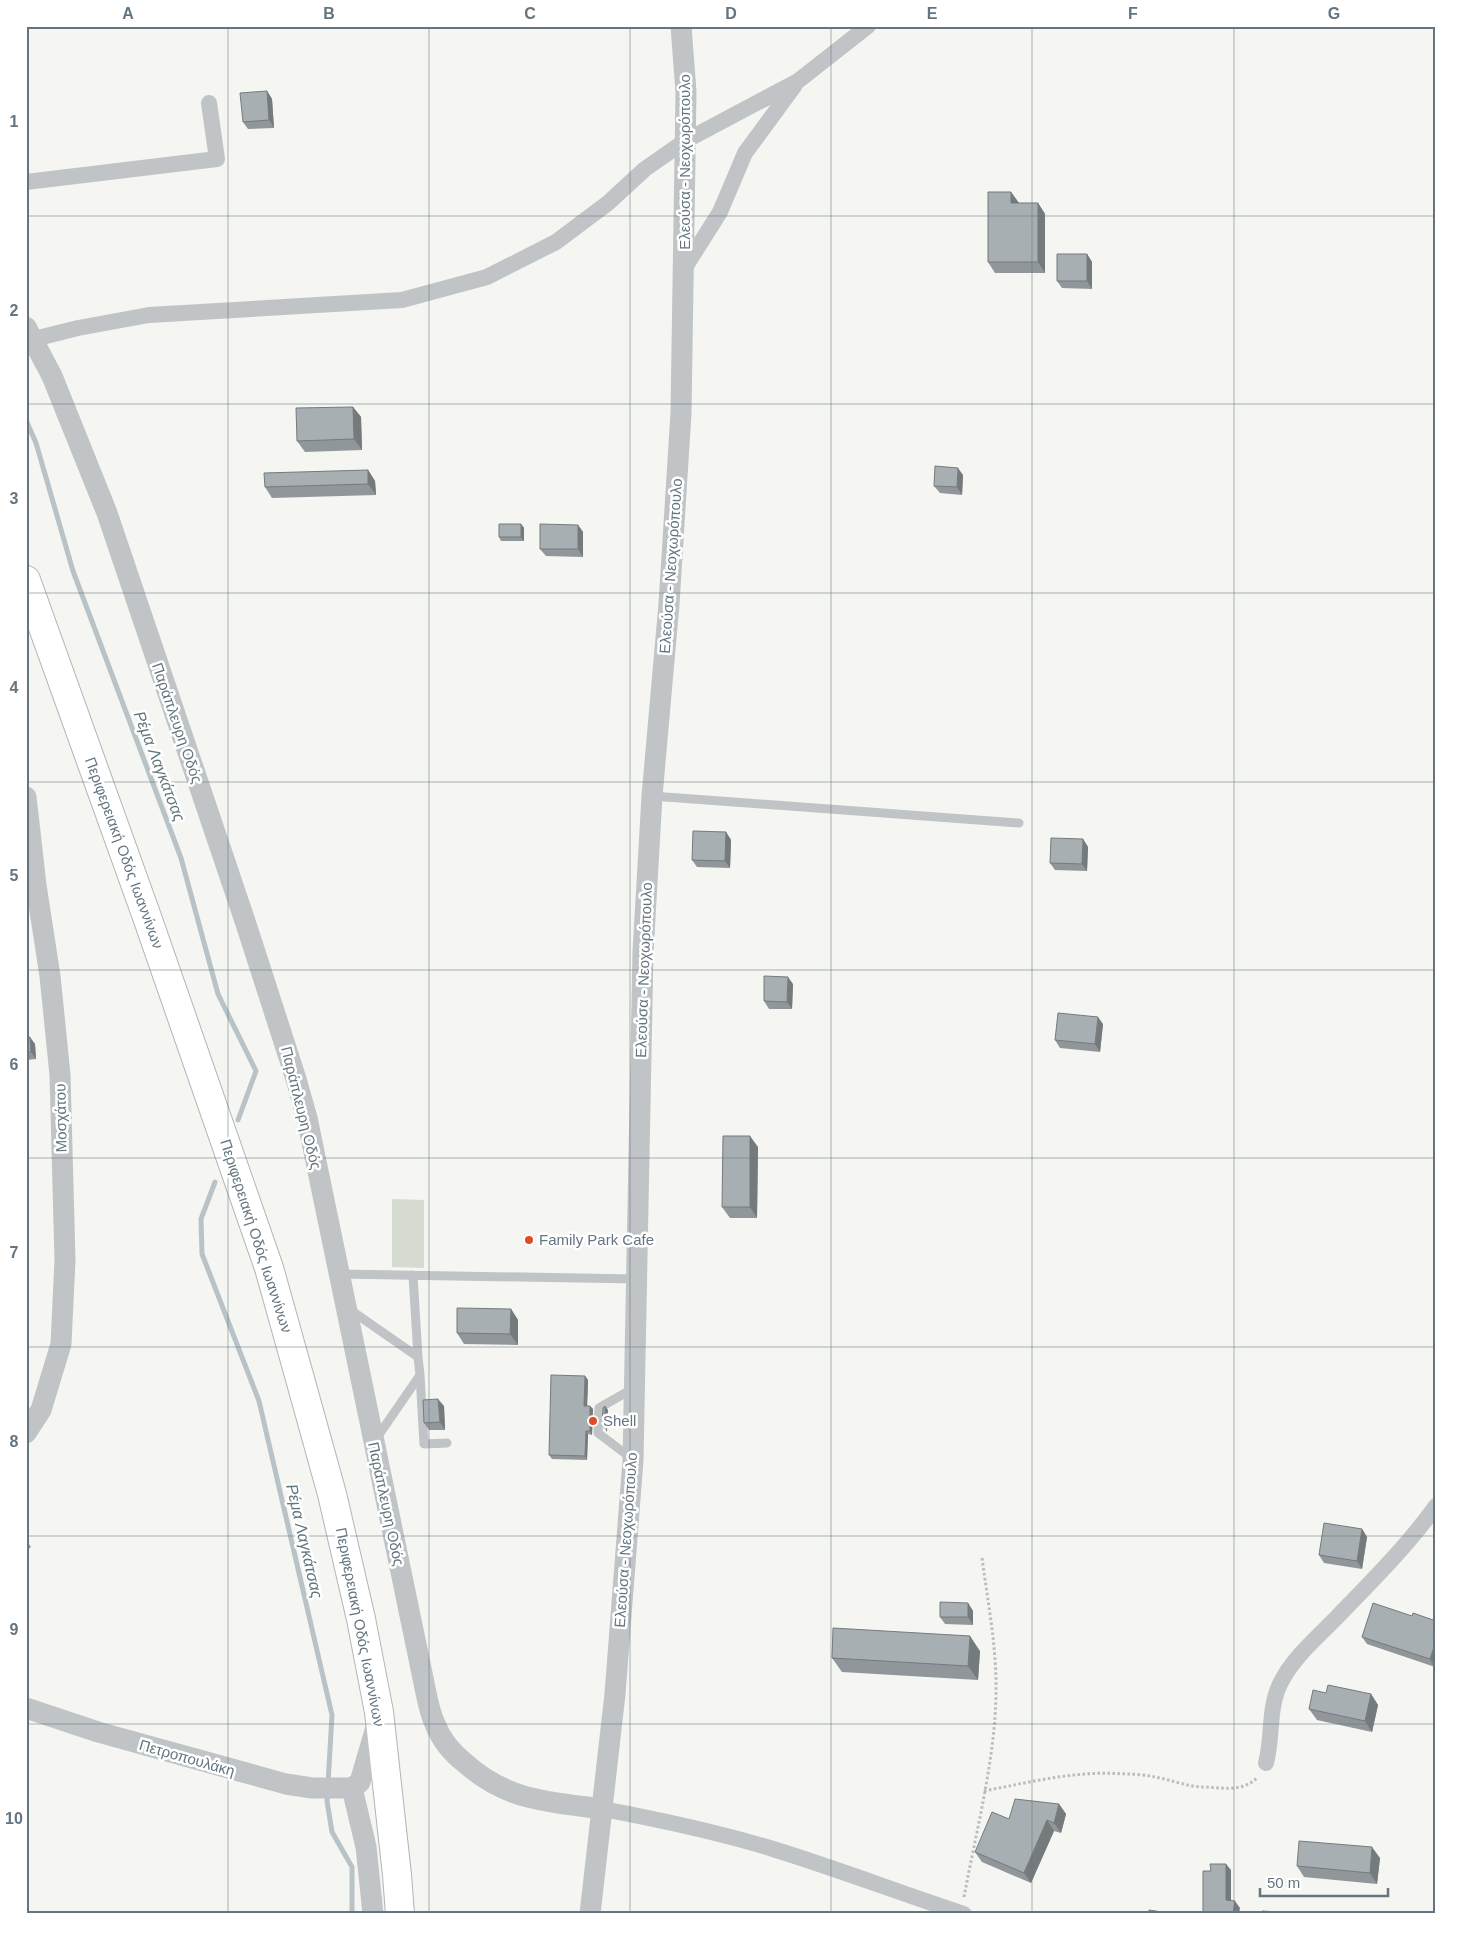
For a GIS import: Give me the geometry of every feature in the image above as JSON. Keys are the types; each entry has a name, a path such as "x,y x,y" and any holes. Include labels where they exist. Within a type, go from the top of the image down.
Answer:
{"highway":[{"name":"Περιφερειακή Οδός Ιωαννίνων","path":"26,580 147,917 269,1268 332,1494 361,1620 379,1712 398,1875 400,1914"}],"street":[{"name":"Ελεούσα - Νεοχωρόπουλο","path":"590,1914 615,1694 633,1460 644,952 652,796 669,604 680,449 686,77 681,26"},
{"path":"30,333 78,328 149,315 402,300 486,277 556,242 608,204 645,169 685,141 798,81 868,26"},
{"path":"684,269 720,212 745,153 798,81"},
{"path":"26,182 217,159 208,103"},
{"name":"Παράπλευρη Οδός","path":"30,333 76,433 107,513 254,950 305,1110 429,1705 441,1736 468,1767 488,1782 504,1790 535,1799 603,1809"},
{"name":"Μοσχάτου","path":"26,797 36,885 50,976 60,1075 65,1273 61,1344 41,1410 26,1434"},
{"path":"1266,1763 1270,1744 1271,1721 1278,1686 1291,1664 1416,1533 1436,1506"},
{"name":"Πετροπουλάκη","path":"26,1708 98,1732 249,1775 312,1788 346,1788"},
{"path":"373,1914 366,1847 346,1788 360,1782 379,1712"},
{"path":"603,1809 645,1817 747,1842 963,1913"}],"lane":[{"path":"652,796 1019,823"},
{"path":"338,1274 637,1279"},
{"path":"413,1275 424,1444 447,1443"},
{"path":"345,1306 418,1357"},
{"path":"374,1443 420,1375"},
{"path":"633,1460 598,1433 599,1408 634,1388"}],"path":[{"path":"963,1913 994,1736 996,1693 992,1628 982,1558"},
{"path":"984,1791 1081,1773 1154,1776 1200,1787 1237,1789 1251,1784 1260,1776 1266,1763"}],"shaded area":[{"path":"392,1199 424,1200 424,1268 392,1267"}],"building":[{"path":"267,91 269,120 243,122 240,93"},
{"path":"988,192 1011,192 1011,203 1038,203 1038,262 988,262"},
{"path":"1057,254 1087,254 1087,281 1057,281"},
{"path":"353,407 354,439 297,441 296,408"},
{"path":"935,466 958,468 957,487 934,486"},
{"path":"368,470 368,484 265,487 264,473"},
{"path":"499,524 521,524 521,537 499,537"},
{"path":"540,524 578,525 578,549 540,549"},
{"path":"693,831 726,832 725,861 692,860"},
{"path":"1051,838 1083,839 1082,864 1050,863"},
{"path":"764,976 788,977 787,1002 764,1001"},
{"path":"1058,1013 1098,1017 1095,1044 1055,1040"},
{"path":"26,1037 30,1037 31,1052 26,1053"},
{"path":"723,1136 750,1136 750,1207 722,1207"},
{"path":"457,1308 511,1309 510,1334 457,1333"},
{"path":"551,1375 585,1376 584,1406 590,1406 590,1431 586,1431 585,1456 549,1455"},
{"path":"438,1399 440,1422 424,1423 423,1400"},
{"path":"605,1406 605,1428 602,1426 603,1408"},
{"path":"1324,1523 1362,1529 1357,1561 1319,1555"},
{"path":"940,1602 968,1603 968,1617 940,1617"},
{"path":"1373,1603 1412,1616 1413,1613 1436,1621 1433,1635 1436,1636 1436,1641 1430,1659 1362,1637"},
{"path":"833,1628 970,1636 968,1666 832,1658"},
{"path":"1328,1685 1371,1694 1365,1721 1309,1709 1313,1690 1326,1693"},
{"path":"1015,1799 1059,1804 1054,1823 1047,1820 1024,1873 975,1852 992,1812 1009,1819"},
{"path":"1299,1841 1372,1847 1370,1873 1297,1866"},
{"path":"1210,1864 1226,1864 1226,1900 1235,1901 1233,1914 1203,1914 1203,1871 1211,1871"},
{"path":"1149,1910 1175,1914 1149,1914"},
{"path":"1262,1911 1294,1913 1294,1914 1262,1914"}],"waterway":[{"name":"Ρέμα Λαγκάτσας","path":"26,420 36,443 73,571 181,858 218,994 256,1071 238,1120"},
{"name":"Ρέμα Λαγκάτσας","path":"215,1182 201,1219 202,1254 259,1401 332,1715 328,1784"},
{"name":"Ρέμα Λαγκάτσας","path":"328,1792 327,1801 332,1832 352,1867 352,1914"}],"place":[{"name":"Family Park Cafe","path":"529,1240"},
{"name":"Shell","path":"593,1421"}]}
